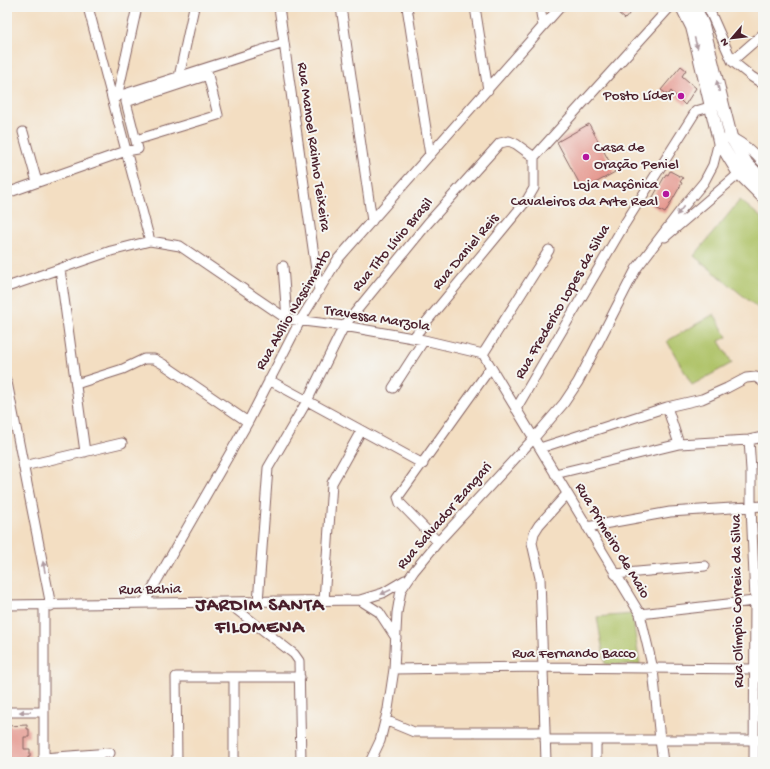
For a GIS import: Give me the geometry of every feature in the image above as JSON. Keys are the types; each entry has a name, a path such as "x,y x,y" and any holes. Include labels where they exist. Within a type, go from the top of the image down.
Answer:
{"street":[{"path":"88,7 114,98 126,151 150,241"},
{"path":"114,98 137,7"},
{"path":"179,77 194,7"},
{"name":"Rua Manoel Rainho Teixeira","path":"279,7 319,291"},
{"path":"341,7 372,220"},
{"path":"407,7 430,155"},
{"path":"475,7 488,90"},
{"path":"540,7 543,26"},
{"name":"Rua Abílio Nascimento","path":"144,603 248,422 300,321 338,259 560,7"},
{"path":"534,157 670,7"},
{"path":"651,248 704,182 713,165 719,142 692,27 682,7"},
{"path":"695,7 703,25 731,137 743,168 763,180"},
{"path":"708,7 732,61 763,84"},
{"path":"732,61 763,34"},
{"path":"114,98 284,43"},
{"path":"7,193 126,151 138,149 126,102 208,76 218,115 136,140"},
{"name":"Rua Frederico Lopes da Silva","path":"516,409 624,225 696,110 723,104"},
{"path":"23,132 37,182"},
{"path":"719,142 731,137 743,143 752,150 763,163"},
{"name":"Rua Tito Lívio Brasil","path":"258,602 268,468 307,401 344,326 428,223 500,143 509,141 516,144 534,157"},
{"path":"719,142 743,168 763,197"},
{"name":"Rua Daniel Reis","path":"413,338 527,200 534,188 534,157"},
{"path":"651,248 724,187 743,168"},
{"path":"708,175 711,186 718,188 724,187"},
{"path":"691,198 699,195 702,196 703,200 700,207"},
{"name":"Travessa Marzola","path":"7,287 111,251 150,241 180,246 288,319 344,326 413,338 483,354"},
{"name":"Rua Salvador Zangari","path":"370,762 380,741 388,709 394,669 397,613 401,590 408,578 438,542 534,438 564,403 578,382 636,269 651,248"},
{"path":"483,354 549,250"},
{"path":"283,266 288,319"},
{"path":"60,269 85,452"},
{"path":"393,388 424,340"},
{"name":"Rua Primeiro de Maio","path":"483,354 640,614 653,669 663,762"},
{"path":"76,384 123,369 144,359 154,359 248,422"},
{"path":"438,542 400,503 398,497 491,367"},
{"path":"540,448 667,407 702,399 746,378 756,377 763,382"},
{"path":"269,380 423,464"},
{"path":"7,382 24,466 47,606 43,712 44,760 110,753"},
{"path":"667,407 679,444"},
{"path":"324,601 332,483 361,431"},
{"path":"555,474 679,444 749,440 763,437"},
{"name":"Rua Olímpio Correia da Silva","path":"749,440 751,506 759,600 754,669 758,740 754,762"},
{"path":"24,466 122,443"},
{"path":"546,762 540,578 532,542 534,533 539,525 567,494"},
{"path":"587,527 670,512 763,506"},
{"path":"615,574 706,566"},
{"name":"Rua Bahia","path":"7,605 47,606 360,600 384,593 408,578"},
{"path":"360,600 379,612 396,638"},
{"path":"640,614 759,600"},
{"path":"228,603 294,654 299,661 301,762"},
{"name":"Rua Fernando Bacco","path":"394,669 542,667 754,669"},
{"path":"177,762 176,677 300,677"},
{"path":"234,678 234,762"},
{"path":"7,712 43,712"},
{"path":"385,720 414,732 545,736 596,740 758,740"},
{"path":"596,740 596,762"}],"green space":[{"path":"740,200 763,219 763,312 694,256"},
{"path":"714,314 727,337 719,341 732,363 692,385 667,341"},
{"path":"632,614 640,665 605,664 597,617"}],"building":[{"path":"611,7 635,7 625,19"},
{"path":"681,66 686,70 682,76 696,88 685,105 671,91 668,95 661,90"},
{"name":"Casa de Oração Peniel","path":"589,124 615,172 583,190 557,142"},
{"name":"Loja Maçônica Cavaleiros da Arte Real","path":"670,171 683,178 680,182 682,183 665,213 649,204 666,174 668,175"},
{"path":"27,725 27,729 29,729 29,737 24,737 24,749 30,749 30,757 28,757 28,760 7,760 7,749 9,749 7,726"}],"place":[{"name":"Posto Líder","path":"681,96"},
{"name":"Casa de Oração Peniel","path":"586,157"},
{"name":"Loja Maçônica Cavaleiros da Arte Real","path":"666,194"}],"district":[{"name":"JARDIM SANTA FILOMENA","path":"260,617"}]}
